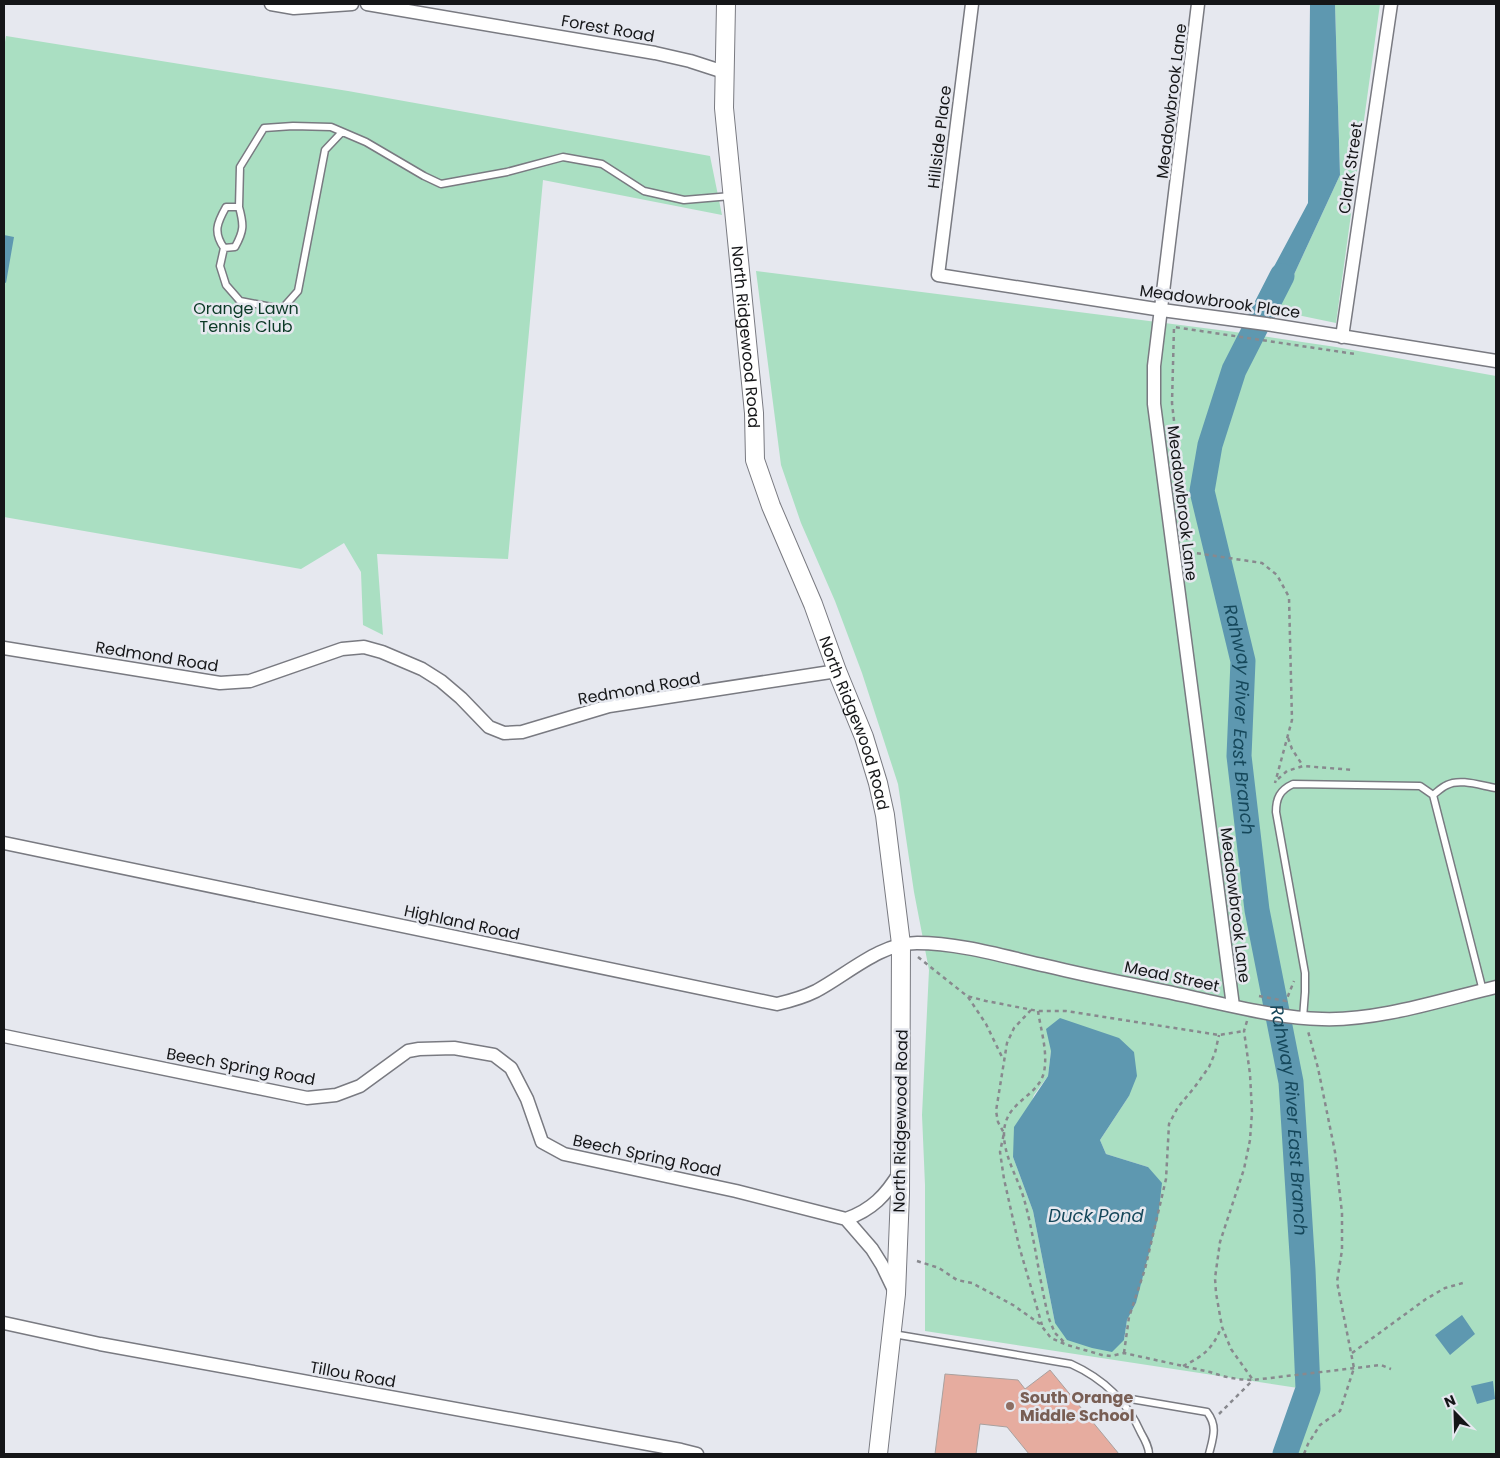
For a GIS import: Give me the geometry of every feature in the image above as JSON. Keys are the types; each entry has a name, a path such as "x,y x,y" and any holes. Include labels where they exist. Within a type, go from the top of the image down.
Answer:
{"street":[{"path":"271,4 294,8 352,4"},
{"name":"Forest Road","path":"367,4 655,53 690,61 724,72"},
{"name":"North Ridgewood Road","path":"726,4 724,108 754,413 755,460 771,506 813,604 837,671 864,737 878,782 885,815 901,944 900,1172 896,1294 878,1454"},
{"name":"Hillside Place","path":"938,275 972,4"},
{"name":"Meadowbrook Lane","path":"1198,4 1154,366 1154,404 1233,1006"},
{"name":"Clark Street","path":"1342,337 1391,4"},
{"name":"Meadowbrook Place","path":"938,275 1162,310 1244,320 1496,361"},
{"name":"Redmond Road","path":"4,648 220,684 250,681 342,649 364,647 382,652 422,669 453,690 489,727 495,731 511,734 539,728 609,706 837,671"},
{"name":"Highland Road","path":"4,843 777,1004 815,992 881,952 901,944"},
{"name":"Mead Street","path":"901,944 943,944 1233,1006 1297,1017 1351,1019 1496,987"},
{"name":"Beech Spring Road","path":"4,1036 307,1098 336,1095 360,1086 408,1051 454,1048 494,1055 511,1068 527,1099 542,1142 564,1154 736,1191 846,1219"},
{"path":"896,1294 872,1249 846,1219 870,1208 883,1196 900,1172"},
{"name":"Tillou Road","path":"4,1323 100,1344 698,1454"}],"lane":[{"path":"224,248 235,248 242,234 243,222 239,206 240,167 264,128 293,126 331,127 366,142 441,184 508,172 563,157 602,164 644,191 684,200 732,196"},
{"path":"239,206 226,207 218,221 218,238 224,248 220,266 226,284 240,301 282,309 298,291 325,150 342,132"},
{"path":"1433,795 1446,785 1460,782 1496,788"},
{"path":"1297,1017 1305,973 1276,812 1276,801 1280,794 1284,788 1292,784 1420,786 1433,795 1483,991"},
{"path":"892,1334 1071,1364 1086,1370 1119,1397 1138,1425 1149,1449 1149,1454"},
{"path":"1119,1397 1207,1412 1213,1419 1215,1430 1209,1454"}],"path":[{"path":"1277,780 1292,720 1289,597 1277,575 1262,563 1190,552 1172,403 1174,327 1355,354"},
{"path":"1288,736 1292,749 1303,766"},
{"path":"1272,788 1277,780 1287,771 1303,766 1354,770"},
{"path":"901,944 967,996 986,1024 1003,1059"},
{"path":"1259,996 1286,1001 1294,979"},
{"path":"967,996 1031,1010 1066,1010 1110,1019 1219,1035 1244,1031"},
{"path":"1031,1010 1014,1028 1007,1043 996,1111 998,1122 1004,1133 1007,1153 1024,1199 1049,1319 1055,1333 1067,1345"},
{"path":"1038,1011 1045,1049 1044,1073 1039,1084 1017,1103 1009,1114 1000,1152 1019,1246 1035,1306 1044,1328"},
{"path":"1248,1020 1244,1031 1250,1074 1252,1112 1250,1140 1244,1168 1220,1242 1215,1278 1222,1327 1231,1349 1253,1380"},
{"path":"1304,1454 1320,1425 1340,1411 1354,1368 1337,1282 1342,1250 1342,1213 1335,1152 1318,1068 1308,1031"},
{"path":"1124,1353 1129,1316 1145,1269 1166,1179 1169,1124 1178,1107 1209,1068 1219,1035"},
{"path":"917,1261 938,1268 957,1280 972,1283 1013,1305 1028,1314 1052,1338 1067,1345 1102,1355 1111,1356 1124,1353 1239,1380 1381,1365 1391,1369"},
{"path":"1352,1353 1426,1299 1445,1288 1463,1283"},
{"path":"1183,1366 1208,1352 1216,1341 1222,1327"},
{"path":"1213,1419 1253,1380"}],"green space":[{"path":"1335,4 1380,4 1336,323 1283,312 1279,307 1340,175"},
{"name":"Orange Lawn Tennis Club","path":"6,36 348,91 710,156 722,215 543,180 508,559 377,554 383,635 363,625 361,572 344,543 301,569 4,517 4,48"},
{"path":"756,271 1235,332 1336,347 1496,376 1496,1454 1283,1454 1298,1388 925,1331 925,1185 922,1115 929,970 914,892 898,784 862,673 835,601 801,523 781,465","holes":["1051,1051 1129,1096 1100,1140 1106,1154 1148,1167 1136,1303 1127,1320 1124,1340 1055,1323 1033,1211 1013,1157 1034,1095 1048,1076"]}],"water":[{"path":"1310,4 1335,4 1340,175 1279,307 1254,304 1308,203"},
{"path":"4,235 14,237 6,283 4,282"},
{"name":"Duck Pond","path":"1060,1018 1119,1038 1134,1052 1137,1076 1129,1096 1100,1140 1106,1154 1148,1167 1162,1183 1158,1218 1136,1303 1127,1320 1124,1340 1112,1352 1067,1340 1055,1323 1033,1211 1013,1157 1014,1127 1048,1076 1051,1051 1046,1029"},
{"path":"1462,1315 1475,1334 1450,1355 1435,1335"},
{"path":"1493,1381 1495,1399 1477,1404 1471,1386"}],"building":[{"name":"South Orange Middle School","path":"1050,1370 1119,1454 1029,1454 1007,1427 980,1424 976,1454 935,1454 945,1374 1018,1380 1025,1389"}],"waterway":[{"name":"Rahway River East Branch","path":"1282,276 1234,370 1210,445 1202,491 1243,661 1239,756 1257,910 1291,1082 1303,1270 1308,1389 1285,1454"}],"place":[{"name":"South Orange Middle School","path":"1010,1406"}]}
